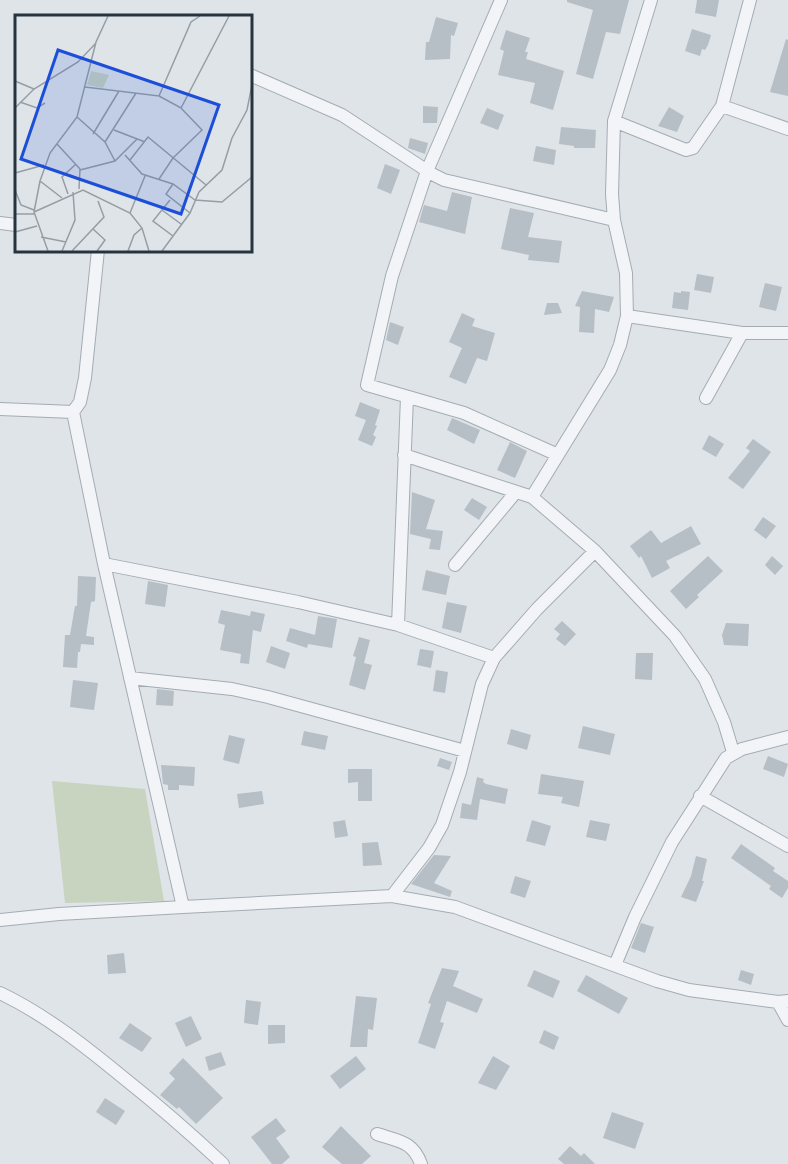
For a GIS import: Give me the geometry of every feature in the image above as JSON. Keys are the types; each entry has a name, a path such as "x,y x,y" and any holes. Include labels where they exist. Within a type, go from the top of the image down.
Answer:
{"street":[{"path":"501,0 427,171 392,276 367,385 464,413 558,455"},
{"path":"532,497 610,370 620,345 627,316 626,273 614,220 612,172 614,121 651,0"},
{"path":"614,121 686,150 695,145 722,106 750,0"},
{"path":"252,76 342,115 444,180 614,220"},
{"path":"722,106 788,129"},
{"path":"0,223 15,225"},
{"path":"98,252 86,378 80,402 74,412 104,564 183,907"},
{"path":"627,316 742,333 788,333"},
{"path":"706,398 742,333"},
{"path":"398,625 406,397"},
{"path":"0,409 74,412"},
{"path":"404,455 532,497 595,551 675,636 705,679 724,722 733,753"},
{"path":"455,565 516,492"},
{"path":"392,896 429,848 442,825 465,752 482,684 494,658 537,609 595,551"},
{"path":"104,564 298,602 398,625 494,658"},
{"path":"130,678 232,689 465,752"},
{"path":"615,965 652,880 672,842 726,758 733,753 788,737"},
{"path":"700,796 788,846"},
{"path":"0,920 59,914 392,896 455,907 657,981 689,990 783,1002 788,1020"},
{"path":"0,993 36,1012 98,1056 183,1126 223,1164"},
{"path":"377,1134 407,1143 414,1148 421,1164"}],"green space":[{"path":"52,781 145,789 164,901 65,903"}],"building":[{"path":"567,0 629,0 620,34 606,32 593,79 576,74 593,10 567,2"},
{"path":"697,0 719,0 716,17 695,13"},
{"path":"436,17 458,23 454,36 451,35 450,59 425,60 426,42 429,42"},
{"path":"692,29 711,35 708,45 705,50 702,49 700,56 685,51"},
{"path":"506,30 530,38 525,52 528,52 526,59 564,71 553,110 530,103 535,83 498,75 504,51 500,49"},
{"path":"786,39 788,40 788,96 770,92"},
{"path":"423,106 438,107 437,123 423,123"},
{"path":"669,107 684,116 677,132 658,126"},
{"path":"487,108 504,115 498,130 480,123"},
{"path":"561,127 596,130 595,148 574,148 574,146 559,144"},
{"path":"410,138 428,143 425,154 408,148"},
{"path":"536,146 556,150 554,165 533,161"},
{"path":"385,164 400,170 391,194 377,188"},
{"path":"452,192 472,197 465,234 419,222 424,205 447,211"},
{"path":"510,208 534,213 528,237 562,241 559,263 528,260 529,255 501,249"},
{"path":"697,274 714,277 711,293 694,290"},
{"path":"765,283 782,287 776,311 759,307"},
{"path":"582,291 614,297 609,312 595,309 594,333 579,332 580,307 575,306"},
{"path":"681,291 690,292 688,310 672,308 674,292 681,293"},
{"path":"547,303 558,303 562,313 544,315"},
{"path":"462,313 475,319 472,326 495,333 487,361 477,358 466,384 449,377 462,348 449,342"},
{"path":"390,322 404,327 398,345 386,340"},
{"path":"360,402 380,410 373,435 376,437 372,446 358,440 366,420 355,416"},
{"path":"452,418 480,430 474,444 447,430"},
{"path":"709,435 724,444 716,457 702,449"},
{"path":"753,439 771,452 743,489 728,478 750,451 746,448"},
{"path":"510,442 527,451 515,478 497,470"},
{"path":"412,492 435,500 426,529 443,531 440,550 429,549 431,539 410,534"},
{"path":"472,498 487,507 479,520 464,510"},
{"path":"763,517 776,526 766,539 754,530"},
{"path":"691,526 701,544 666,561 670,568 652,578 641,556 639,558 630,546 651,530 661,543"},
{"path":"708,556 723,571 697,595 699,597 686,609 670,591"},
{"path":"772,556 783,566 775,575 765,565"},
{"path":"426,570 450,576 446,595 422,590"},
{"path":"78,576 96,577 95,601 91,602 86,636 94,637 94,645 81,644 77,668 63,667 65,635 70,635 75,606 77,606"},
{"path":"148,581 168,585 165,607 145,604"},
{"path":"447,602 467,606 461,633 442,628"},
{"path":"221,610 250,616 251,611 265,614 261,632 253,630 249,664 240,663 241,654 220,650 225,625 218,623"},
{"path":"318,616 337,619 332,648 308,644 307,648 286,641 290,628 315,635"},
{"path":"562,621 576,634 565,646 556,639 560,634 554,629"},
{"path":"726,623 749,624 748,646 724,645 722,635"},
{"path":"359,637 370,640 364,663 372,665 365,690 349,685 356,657 353,656"},
{"path":"271,646 290,653 285,669 266,662"},
{"path":"420,649 434,651 431,668 417,665"},
{"path":"636,653 653,653 652,680 635,679"},
{"path":"436,670 448,672 445,693 433,691"},
{"path":"73,680 98,683 94,710 70,707"},
{"path":"157,689 174,691 173,706 156,705"},
{"path":"583,726 615,734 610,755 578,748"},
{"path":"511,729 531,735 527,750 507,744"},
{"path":"304,731 328,736 325,750 301,745"},
{"path":"229,735 245,739 239,764 223,760"},
{"path":"768,756 788,764 784,777 763,769"},
{"path":"440,758 452,762 449,770 437,766"},
{"path":"161,765 195,767 194,786 179,785 179,790 168,790 168,785 163,784"},
{"path":"348,769 372,769 372,801 358,801 358,782 348,783"},
{"path":"541,774 584,781 579,807 561,803 563,797 538,794"},
{"path":"477,777 484,779 483,782 486,784 508,789 505,804 480,799 477,820 460,818 462,803 471,805"},
{"path":"262,791 264,804 239,808 237,794"},
{"path":"345,820 348,836 335,838 333,822"},
{"path":"532,820 551,826 545,846 526,841"},
{"path":"590,820 610,824 606,841 586,837"},
{"path":"378,842 382,865 363,866 362,843"},
{"path":"741,844 775,868 773,871 788,881 788,888 782,898 769,889 771,886 731,858"},
{"path":"434,855 451,856 434,883 452,891 450,897 411,884"},
{"path":"696,856 707,859 702,881 704,881 696,902 681,897 691,876"},
{"path":"515,876 531,881 525,898 510,893"},
{"path":"641,923 654,927 645,953 631,948"},
{"path":"124,953 126,973 108,974 107,955"},
{"path":"442,968 459,971 453,986 483,999 477,1013 447,1001 440,1022 444,1023 435,1049 418,1043 431,1004 428,1003"},
{"path":"534,970 560,981 553,998 527,986"},
{"path":"741,970 754,974 751,985 738,980"},
{"path":"586,975 628,998 619,1014 577,991"},
{"path":"356,996 377,998 373,1030 368,1029 367,1047 350,1047"},
{"path":"246,1000 261,1002 258,1025 244,1023"},
{"path":"191,1016 202,1039 186,1047 175,1023"},
{"path":"130,1023 152,1038 142,1052 119,1038"},
{"path":"268,1025 285,1025 285,1043 268,1044"},
{"path":"544,1030 559,1037 554,1050 539,1043"},
{"path":"221,1052 226,1065 209,1071 205,1057"},
{"path":"356,1056 366,1069 340,1089 330,1076"},
{"path":"493,1056 510,1066 496,1090 478,1083"},
{"path":"183,1058 223,1098 196,1124 179,1107 177,1109 160,1095 175,1079 169,1073"},
{"path":"105,1098 125,1111 116,1125 96,1112"},
{"path":"612,1112 644,1123 635,1149 603,1138"},
{"path":"276,1118 286,1131 276,1138 290,1157 282,1164 272,1164 251,1137"},
{"path":"341,1126 371,1156 362,1164 342,1164 322,1147"},
{"path":"570,1146 581,1156 584,1153 595,1164 564,1164 558,1159"}]}
